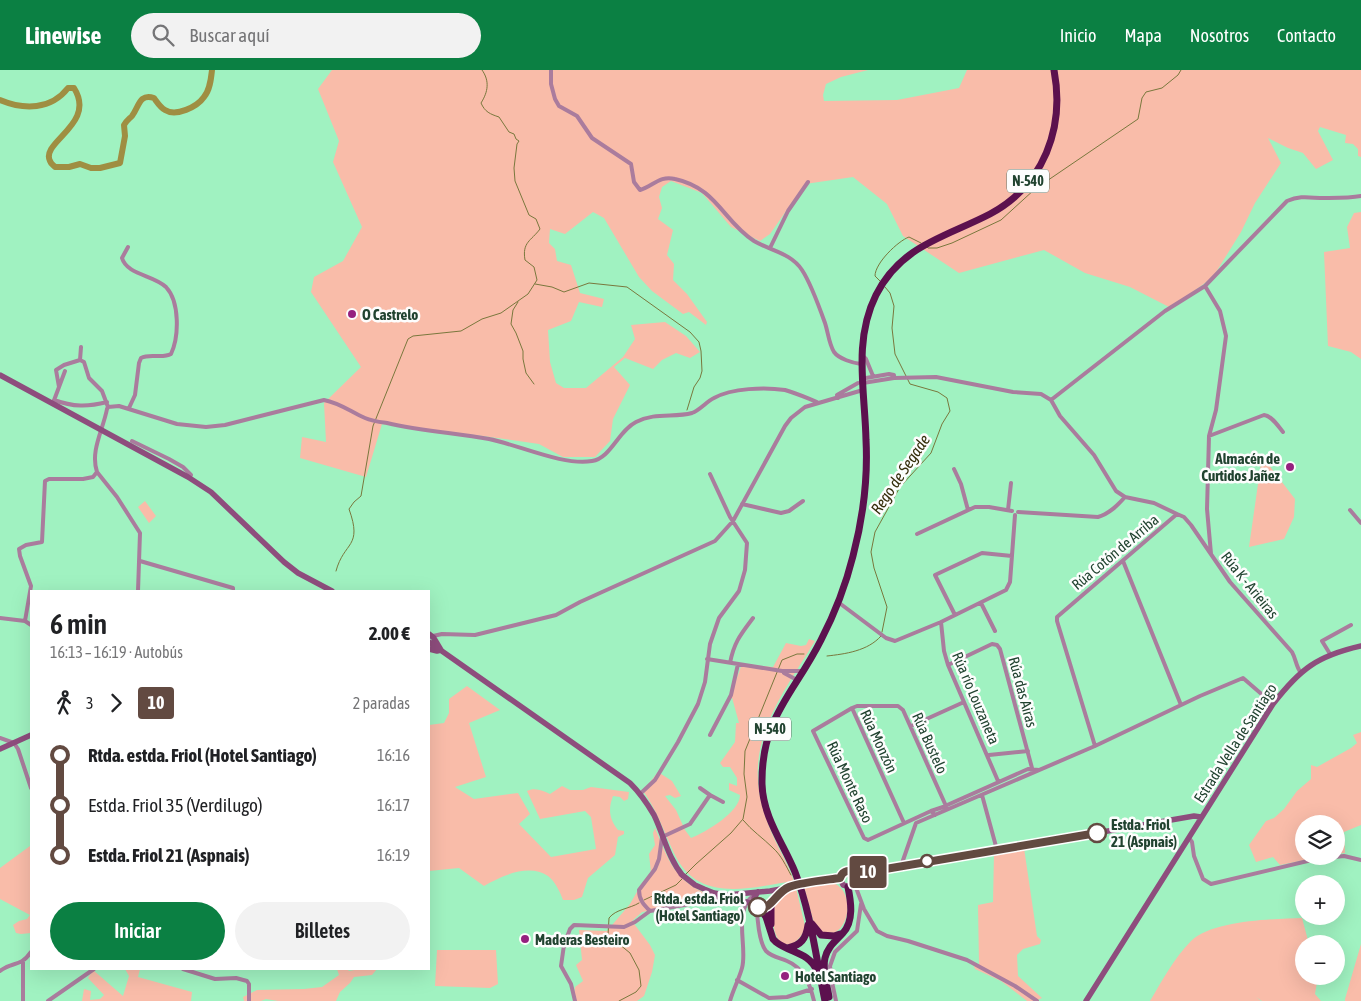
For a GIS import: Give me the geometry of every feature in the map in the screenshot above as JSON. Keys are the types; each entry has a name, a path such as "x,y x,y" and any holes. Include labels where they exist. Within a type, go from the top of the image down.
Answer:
{"highway":[{"name":"N-540","path":"827,999 795,871 773,828 762,788 762,761 772,724 821,641 838,602 853,558 864,501 866,442 861,354 865,325 876,295 893,270 928,242 992,213 1008,202 1033,176 1041,164 1054,134 1058,102 1054,70"},
{"path":"827,999 824,966 826,956 829,947 848,926 851,909 851,886"},
{"path":"759,905 773,939 798,952 813,963 827,999"},
{"path":"759,905 771,931"},
{"path":"808,918 821,935 834,936 843,933"},
{"path":"788,948 797,946 804,940 808,918"}],"main road":[{"path":"0,375 44,399 54,402 190,478 211,492 284,562 330,590"},
{"path":"431,642 630,783 640,794 654,816 671,858 681,874 701,892 759,905 790,886"},
{"name":"Estrada Vella de Santiago","path":"681,874 695,885 714,893 727,895 757,893 840,878 846,871 856,874 1194,816 1201,817 1273,704 1289,684 1318,660 1330,654 1361,646"},
{"path":"0,749 30,736"},
{"path":"1086,1001 1201,817"},
{"path":"840,878 842,884 851,886 857,880 856,874"},
{"path":"759,905 770,894 765,891"},
{"path":"757,893 754,898 759,905"}],"street":[{"path":"551,70 554,99 559,106 577,116 592,138 631,164 634,182 640,190 663,178 675,179 702,189 716,202 739,230 756,242 795,261 804,272 824,321 834,352 844,359 861,364"},
{"path":"770,248 788,211 808,182"},
{"path":"1051,400 1165,311 1205,286 1287,201 1300,197 1361,196"},
{"path":"128,247 122,258 124,263 130,269 166,287 171,295 178,317 171,354 168,356 145,356 141,358 135,395 129,408"},
{"path":"1205,286 1220,311 1226,336 1216,410 1209,436 1207,509 1211,554"},
{"path":"80,360 81,347"},
{"path":"861,354 866,359 873,376"},
{"path":"58,387 56,370 64,365 80,360"},
{"path":"80,360 84,362 89,378 102,391 108,404 94,456 94,465 140,533 138,590"},
{"path":"65,371 54,402 67,405 90,406 108,404 129,408 177,424 206,428 324,400 336,402 366,418 437,433 488,439 515,445 554,458 575,461 593,461 605,457 618,438 637,422 660,415 694,412 714,397 739,390 761,388 785,390 817,402"},
{"path":"431,642 442,634 475,635 556,615 580,602 714,541 733,521 791,418 805,407 817,402 838,398 873,376 889,374 894,375 894,378"},
{"path":"838,398 836,395 863,383 894,378 936,377 1013,392 1040,394 1051,400 1060,416 1094,454 1116,491 1125,497 1114,508 1098,517 1013,512 975,507 916,534"},
{"path":"1209,436 1264,415 1272,418 1283,432"},
{"path":"132,441 183,467 191,475 190,478"},
{"path":"954,468 961,484 968,510"},
{"path":"30,590 31,586 19,549 26,545 42,542 45,481 48,479 83,479 94,477 97,472"},
{"path":"640,794 655,780 691,719 705,682 710,644 719,618 739,591 746,570 747,543 733,521 710,474"},
{"path":"838,602 888,639 895,641 941,622 1006,590 1010,582 1012,556 1013,512 1011,483"},
{"name":"Rúa Cotón de Arriba","path":"1095,746 1057,616 1177,514 1146,501 1125,497"},
{"path":"742,504 781,513 789,511 802,500"},
{"path":"1350,510 1361,523"},
{"name":"Rúa K - Arieiras","path":"1177,514 1191,525 1230,582 1292,652 1301,673"},
{"path":"955,615 935,575 982,553 1012,556"},
{"path":"140,561 233,588 233,590"},
{"path":"1124,561 1181,705"},
{"path":"25,622 30,592"},
{"path":"981,603 994,631"},
{"path":"0,618 30,624"},
{"path":"730,663 732,648 736,639 753,618"},
{"name":"Rúa río Louzaneta","path":"941,622 944,651 948,665 989,755 998,781 996,785 1001,787"},
{"path":"1330,654 1322,642 1352,625"},
{"name":"Rúa das Airas","path":"948,665 992,644 997,645 1000,649 1031,768"},
{"path":"707,659 782,671 803,671"},
{"path":"710,735 731,695 738,664"},
{"path":"782,671 797,680"},
{"path":"901,866 916,823 1095,746 1243,678 1273,704"},
{"path":"911,726 964,702"},
{"name":"Rúa Bustelo","path":"852,708 857,706 898,706 903,710 946,806"},
{"name":"Rúa Monzón","path":"813,730 852,708 904,823"},
{"name":"Rúa Monte Raso","path":"813,730 864,838 868,840 904,823"},
{"path":"0,738 14,743 18,749 30,785"},
{"path":"989,755 1028,751"},
{"path":"935,815 937,811 946,806 998,781 1031,768 1039,770"},
{"path":"1031,768 1031,774"},
{"path":"700,788 722,802"},
{"path":"982,795 997,850"},
{"path":"650,911 639,897 639,890 655,869 659,859 662,837 690,824 710,796"},
{"path":"904,823 946,806"},
{"path":"931,812 935,815"},
{"path":"1189,838 1192,842 1194,856 1203,880 1211,884 1316,859 1344,856 1361,860"},
{"path":"851,886 877,931 887,936 967,960 1015,986 1037,1001"},
{"path":"575,1001 571,984 561,966 564,945 570,929 574,925 624,927 635,922 650,911 748,893"},
{"path":"757,893 760,939 770,954 800,969 812,989 814,1001"},
{"path":"836,1001 830,966 835,952 856,931 862,904"},
{"path":"759,905 759,924"},
{"path":"730,1001 743,964 741,925 759,905"},
{"path":"0,971 5,967 23,962 30,953"},
{"path":"23,962 24,1001"},
{"path":"48,1001 93,970"},
{"path":"186,970 214,979 236,978 247,981 249,984 249,1001"},
{"path":"737,980 769,998 786,997 812,989"}],"shaded area":[{"path":"332,70 868,70 841,77 826,84 823,95 824,101 897,100 959,88 967,70 1361,70 1361,157 1358,156 1358,149 1353,144 1345,143 1346,135 1320,127 1318,131 1333,160 1316,169 1303,153 1268,138 1281,163 1255,203 1241,232 1213,277 1171,308 1130,287 1085,273 1044,250 959,273 903,236 887,204 853,177 805,184 770,234 760,241 731,227 702,193 671,181 662,187 659,197 662,208 658,219 673,230 667,255 674,264 673,280 687,294 707,322 706,325 689,312 683,314 652,291 639,277 604,218 593,212 565,234 550,229 549,243 555,249 557,261 571,265 580,293 604,299 602,307 579,302 571,321 548,330 550,362 556,383 564,388 586,388 623,357 635,339 631,325 665,322 686,336 700,352 690,358 676,353 662,360 653,369 625,358 614,367 630,385 613,419 610,441 595,457 563,457 539,444 382,424 366,477 300,458 302,437 326,442 324,403 361,367 311,292 314,277 343,261 362,227 333,162 339,141 318,89"},
{"path":"1361,212 1361,359 1351,352 1328,346 1324,252 1350,248 1347,227 1354,213"},
{"path":"1262,456 1295,499 1294,517 1284,539 1249,547"},
{"path":"145,501 156,516 149,523 138,507"},
{"path":"809,639 815,641 777,703 768,724 761,746 758,768 759,792 766,818 794,881 727,889 711,886 697,880 684,869 674,853 656,813 643,791 658,772 672,781 681,796 675,798 670,795 665,796 676,810 685,830 691,838 721,821 734,808 739,801 740,795 729,790 729,783 737,786 737,778 730,767 723,767 720,763 735,742 736,723 739,723 731,694 742,664 773,667 786,643 801,646 806,645"},
{"path":"467,686 500,710 469,723 486,777 455,787 474,799 518,793 530,814 519,824 551,857 596,849 591,817 585,811 540,819 527,791 536,789 550,794 562,786 570,790 583,790 591,787 629,792 628,799 624,801 620,797 613,796 610,805 611,818 618,830 624,831 624,834 618,837 615,855 588,878 582,897 574,900 563,900 551,878 540,872 515,872 498,878 484,886 459,868 430,871 430,725 444,723 449,713 449,699"},
{"path":"1361,732 1361,825 1345,832 1345,815 1295,815 1295,862 1280,865 1273,857 1256,862 1249,845 1266,821 1274,818 1284,809 1297,791 1311,779 1311,765 1317,767 1357,743 1353,735"},
{"path":"655,828 674,869 688,883 710,895 703,900 642,912 632,921 655,955 652,972 644,996 637,1001 573,1001 575,987 583,981 576,965 582,960 579,930 607,931 630,904 642,883 651,873 649,854 655,845 653,833"},
{"path":"30,846 30,915 0,899 0,868"},
{"path":"1024,848 1037,936 1041,940 1040,944 1023,949 1017,955 1018,976 1042,998 1035,1001 1027,1001 1001,981 975,969 973,964 979,964 978,905 993,902 994,853"},
{"path":"831,882 843,891 848,906 844,922 834,933 821,932 815,927 804,887"},
{"path":"796,888 805,926 797,940 792,943 783,944 779,941 775,931 774,904 786,890"},
{"path":"30,915 30,933 16,933 13,925 27,919"},
{"path":"1295,918 1295,925 1304,925 1307,935 1295,935 1295,985 1316,985 1315,994 1321,1001 1262,1001 1256,997 1261,1001 1150,1001 1179,955 1191,941 1201,934 1228,925"},
{"path":"1361,944 1361,1001 1345,1001 1345,999"},
{"path":"437,950 496,950 498,984 490,988 435,986"},
{"path":"93,970 123,996 129,976 126,970 140,970 138,977 192,992 191,1001 82,1001 84,989 91,991 90,1000 100,999 104,995 88,978"},
{"path":"337,970 376,970 372,975 354,977 340,992 336,1001 278,1001 266,999 261,1001 244,1001 243,997 257,990 322,987 339,975"}],"waterway":[{"path":"0,100 18,105 37,106 54,101 68,88 74,88 79,101 79,112 74,122 53,147 49,154 50,161 55,167 69,167 80,164 91,168 100,168 120,163 125,136 124,125 142,99 145,97 154,98 165,110 170,112 186,110 201,101 208,91 212,70"},
{"path":"336,571 339,561 353,538 353,522 349,509 361,496 373,426 408,339 413,336 461,331 482,319 501,313 528,294 537,280 534,267 525,260 524,254 526,245 540,229 536,219 529,215 515,181 514,168 519,141 514,134 509,132 499,117 484,109 481,103 485,95 487,82 482,70"},
{"name":"Rego de Segade","path":"926,246 928,248 937,248 952,243 1001,220 1035,189 1138,119 1142,98 1146,92 1162,88 1178,75 1181,70"},
{"name":"Rego de Segade","path":"881,282 875,276 876,271 883,259 893,248 909,237 921,243"},
{"path":"535,284 552,287 564,292 589,283 627,287 690,332 699,342 702,371 694,387 687,410"},
{"name":"Rego de Segade","path":"882,632 887,607 874,568 871,552 875,532 900,487 931,453 942,424 950,411 947,398 938,392 910,384 895,354 892,328 894,306 890,293 885,287"},
{"path":"518,302 513,310 511,324 523,351 526,373 534,384"},
{"name":"Rego de Segade","path":"827,656 849,653 863,648 881,636"},
{"name":"Rego de Segade","path":"685,875 731,833 743,819 747,797 744,774 745,751 782,660 797,654 804,654"},
{"path":"743,820 776,851 791,875"},
{"path":"644,900 676,885 682,879"},
{"path":"619,1001 636,992 641,986 639,970 630,953 608,935 609,918 615,913 639,903"}],"bus line":[{"name":"10","path":"758,907 764,908 768,906 779,893 790,886 840,878 846,871 856,874 1097,833"}],"place":[{"name":"O Castrelo","path":"352,314"},
{"name":"Almacén de Curtidos Jañez","path":"1290,467"},
{"name":"Estda. Friol 21 (Aspnais)","path":"1097,833"},
{"name":"Rtda. estda. Friol (Hotel Santiago)","path":"758,907"},
{"name":"Maderas Besteiro","path":"525,939"},
{"name":"Hotel Santiago","path":"785,976"}]}
